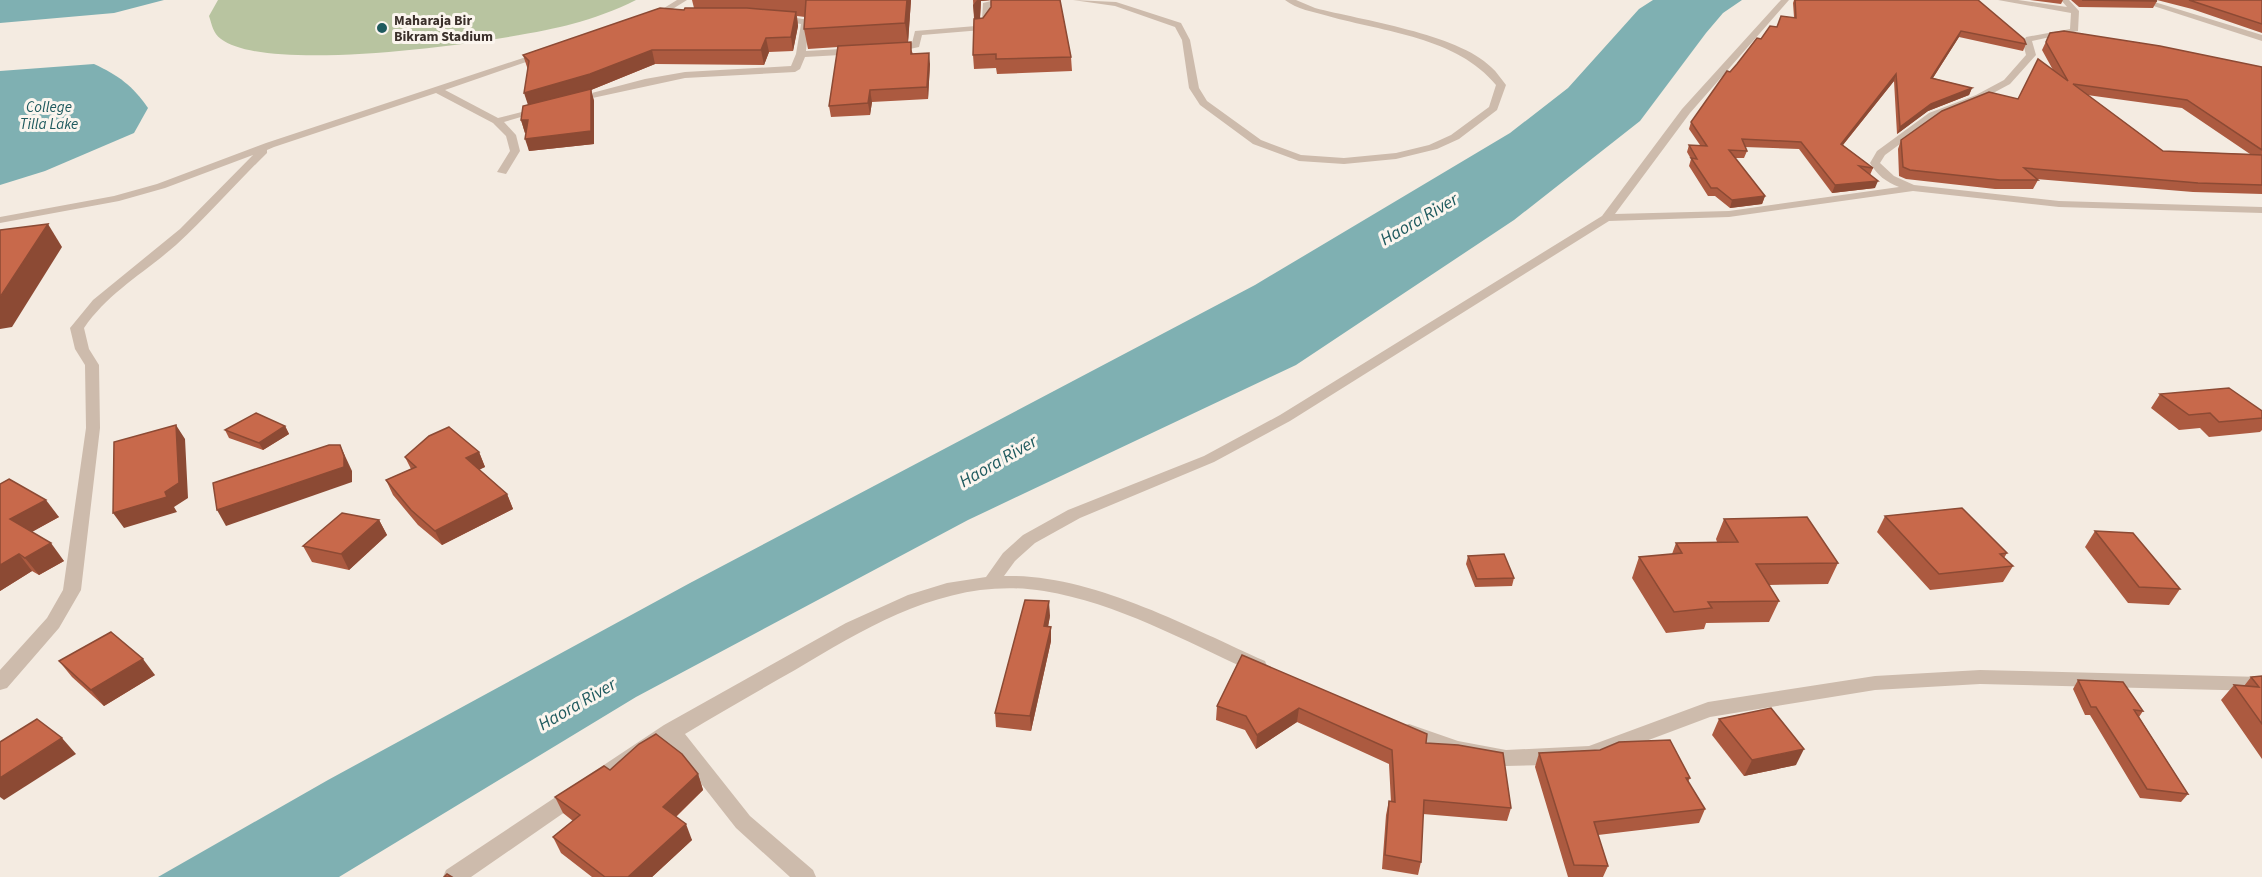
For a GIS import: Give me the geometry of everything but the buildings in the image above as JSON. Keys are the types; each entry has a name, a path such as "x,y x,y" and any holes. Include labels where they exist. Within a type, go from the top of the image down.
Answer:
{"street":[{"path":"637,23 683,0"},
{"path":"877,50 912,48 916,45 918,33 979,28 986,19 986,5 1004,0"},
{"path":"1077,0 1116,4 1178,25 1186,40 1194,88 1203,103 1257,141 1299,158 1344,161 1396,156 1433,147 1455,137 1494,108 1502,85 1496,73 1480,60 1452,47 1314,10 1289,0"},
{"path":"993,581 1009,557 1029,539 1074,514 1209,459 1285,418 1606,218 1686,111 1785,0"},
{"path":"2002,0 2075,11"},
{"path":"2065,0 2075,11 2078,32 2029,39 2027,43 2031,55 2007,82 1979,97 1933,115 1881,153 1875,164 1879,171 1890,180 1913,188 2059,204 2262,210"},
{"path":"2139,0 2262,38"},
{"path":"653,17 676,17"},
{"path":"497,121 645,81 685,75 788,70 797,67 806,22 768,17"},
{"path":"0,220 115,199 152,189 270,145 551,51"},
{"path":"801,54 867,51"},
{"path":"435,89 497,121 511,135 515,151 502,172"},
{"path":"0,683 53,622 72,590 93,428 92,364 82,349 77,328 87,312 112,288 172,243 270,145"},
{"path":"1606,218 1729,214 1913,188"},
{"path":"454,877 538,816 671,731 866,620 935,591 961,584 993,581 1035,584 1076,592 1181,632 1280,675"},
{"path":"1389,723 1457,749 1506,758 1550,757 1590,754 1708,710 1875,683 1980,677 2262,684"},
{"path":"671,731 743,822 805,877"}],"green space":[{"name":"Maharaja Bir Bikram Stadium","path":"218,0 636,0 572,24 498,39 391,52 287,55 247,50 218,37 209,16"}],"water":[{"path":"0,0 164,0 114,13 0,23"},
{"name":"Haora River","path":"1653,0 1742,0 1723,13 1706,33 1640,121 1514,220 1296,365 968,520 636,697 339,877 158,877 328,780 690,583 1255,285 1510,133 1568,88 1639,9"},
{"name":"College Tilla Lake","path":"94,64 124,82 137,93 148,108 134,133 45,171 0,185 0,71"}],"place":[{"name":"Maharaja Bir Bikram Stadium","path":"382,28"}]}
